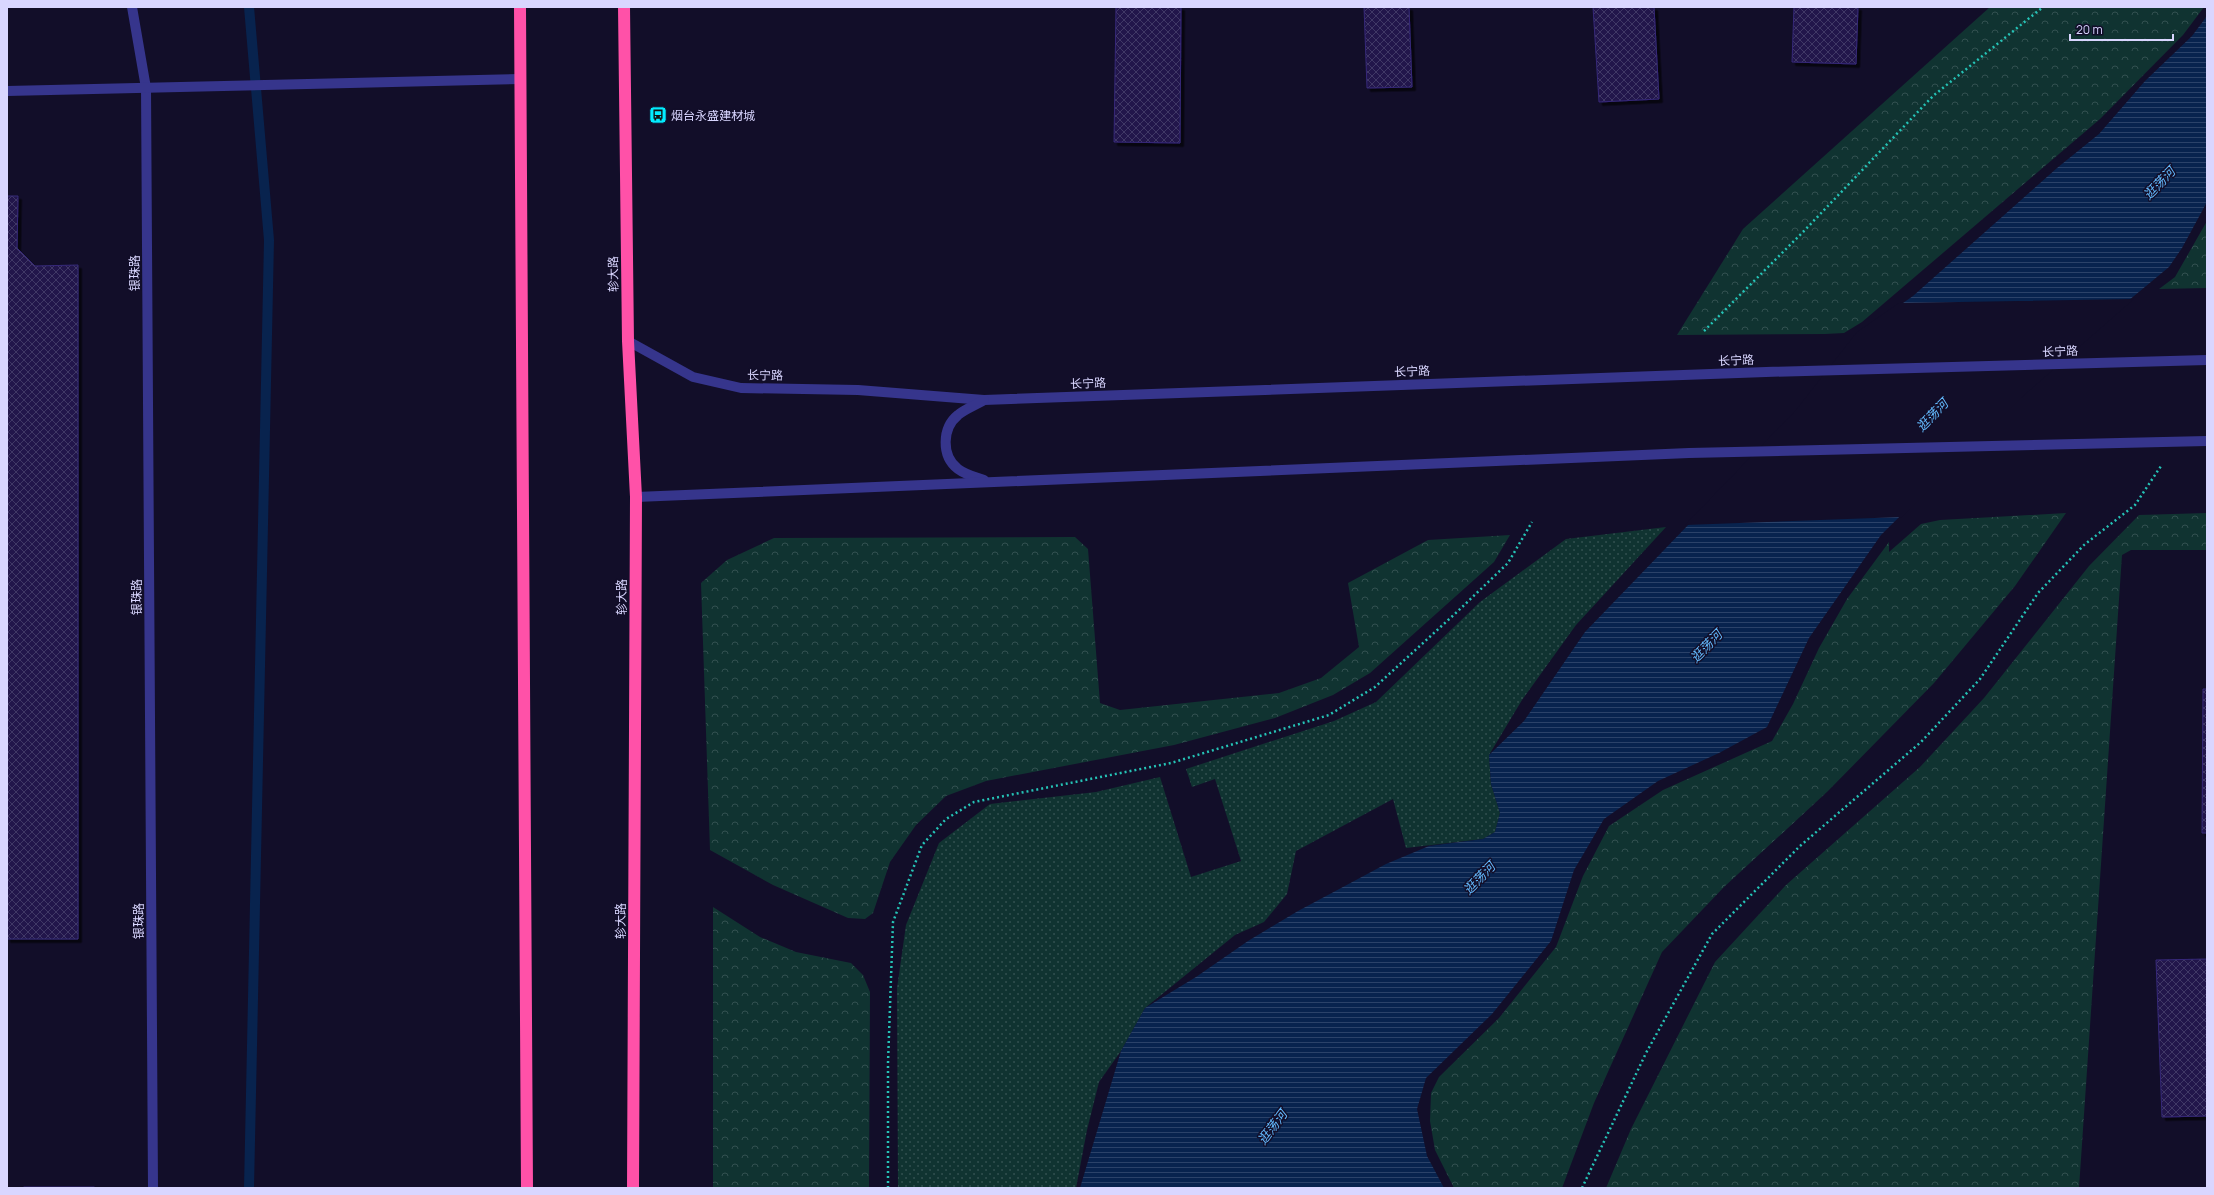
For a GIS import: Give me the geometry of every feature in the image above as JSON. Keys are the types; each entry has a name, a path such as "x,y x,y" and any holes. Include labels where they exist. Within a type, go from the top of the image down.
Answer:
{"highway":[{"path":"520,7 527,1188"},
{"name":"轸大路","path":"624,7 628,341 636,497 632,1188"}],"street":[{"name":"银珠路","path":"132,7 146,88 153,1188"},
{"path":"7,91 521,79"},
{"name":"长宁路","path":"628,341 693,377 741,388 858,390 984,400 1766,372 2207,360"},
{"path":"984,400 958,415 947,428 946,442 949,457 957,468 966,474 989,482"},
{"path":"636,497 1689,453 2207,441"}],"path":[{"path":"1704,331 1804,231 1933,96 2043,7"},
{"path":"1582,1188 1646,1053 1712,934 1800,846 1921,742 1980,679 2038,593 2084,545 2135,505 2177,442"},
{"path":"888,1188 888,1063 893,922 922,845 946,819 974,802 1171,763 1329,715 1375,686 1458,611 1508,563 1532,522"}],"green space":[{"path":"1990,7 2204,7 2183,35 2100,119 1862,322 1844,333 1677,335 1743,229"},
{"path":"2207,221 2207,288 2159,289 2175,277"},
{"path":"2066,513 2015,586 1934,683 1828,791 1724,887 1662,952 1594,1103 1562,1188 1454,1188 1435,1150 1430,1121 1431,1093 1439,1077 1499,1018 1556,947 1583,876 1609,826 1663,790 1772,741 1793,704 1819,648 1847,599 1889,542 1889,552 1921,524 1940,520"},
{"path":"2207,513 2207,550 2131,550 2122,555 2079,1188 1606,1188 1631,1129 1715,962 1786,885 1920,767 1984,698 2089,566 2139,515"},
{"path":"1666,527 1576,625 1522,700 1489,755 1491,784 1500,813 1495,832 1483,839 1406,848 1393,799 1296,851 1287,894 1264,922 1235,935 1145,1008 1121,1051 1099,1082 1087,1130 1076,1188 898,1188 897,988 906,925 939,843 990,804 1096,792 1160,777 1191,877 1241,861 1215,779 1192,787 1186,769 1334,721 1376,702 1480,602 1566,539"},
{"path":"1510,535 1494,562 1370,673 1333,695 1275,718 1174,745 986,781 946,796 916,825 890,862 873,913 865,919 848,918 773,885 710,850 701,583 727,560 774,538 1075,537 1088,549 1100,703 1120,710 1279,693 1321,678 1359,647 1348,583 1428,540"},
{"path":"713,907 760,937 796,952 851,963 863,975 870,992 869,1188 713,1188"}],"water":[{"name":"逛荡河","path":"2207,16 2207,202 2182,248 2169,267 2105,320 2020,397 1881,535 1809,638 1767,727 1719,753 1658,781 1604,819 1574,870 1551,941 1492,1014 1426,1078 1417,1109 1427,1156 1444,1188 1080,1188 1121,1051 1145,1008 1196,977 1248,941 1298,911 1386,864 1429,846 1483,839 1495,832 1500,813 1491,784 1489,755 1524,721 1585,632 1797,412 1859,334 1913,296 2057,168 2099,134 2145,81 2192,36"}],"pier":[{"path":"2134,299 2021,398 1902,517 1685,525 1796,410 1857,332 1899,303"}],"building":[{"path":"1116,7 1181,7 1180,143 1114,142"},
{"path":"1364,7 1409,7 1412,87 1367,88"},
{"path":"1593,7 1654,7 1659,99 1599,102"},
{"path":"1794,7 1858,7 1856,64 1792,62"},
{"path":"7,196 18,196 17,248 35,266 78,265 78,939 7,939"},
{"path":"2203,689 2207,689 2207,833 2202,833"},
{"path":"2207,959 2207,1116 2162,1117 2156,960"},
{"path":"94,1187 94,1188 24,1188"}],"waterway":[{"path":"249,7 269,240 249,1188"}],"place":[{"name":"烟台永盛建材城","path":"658,115"}]}
